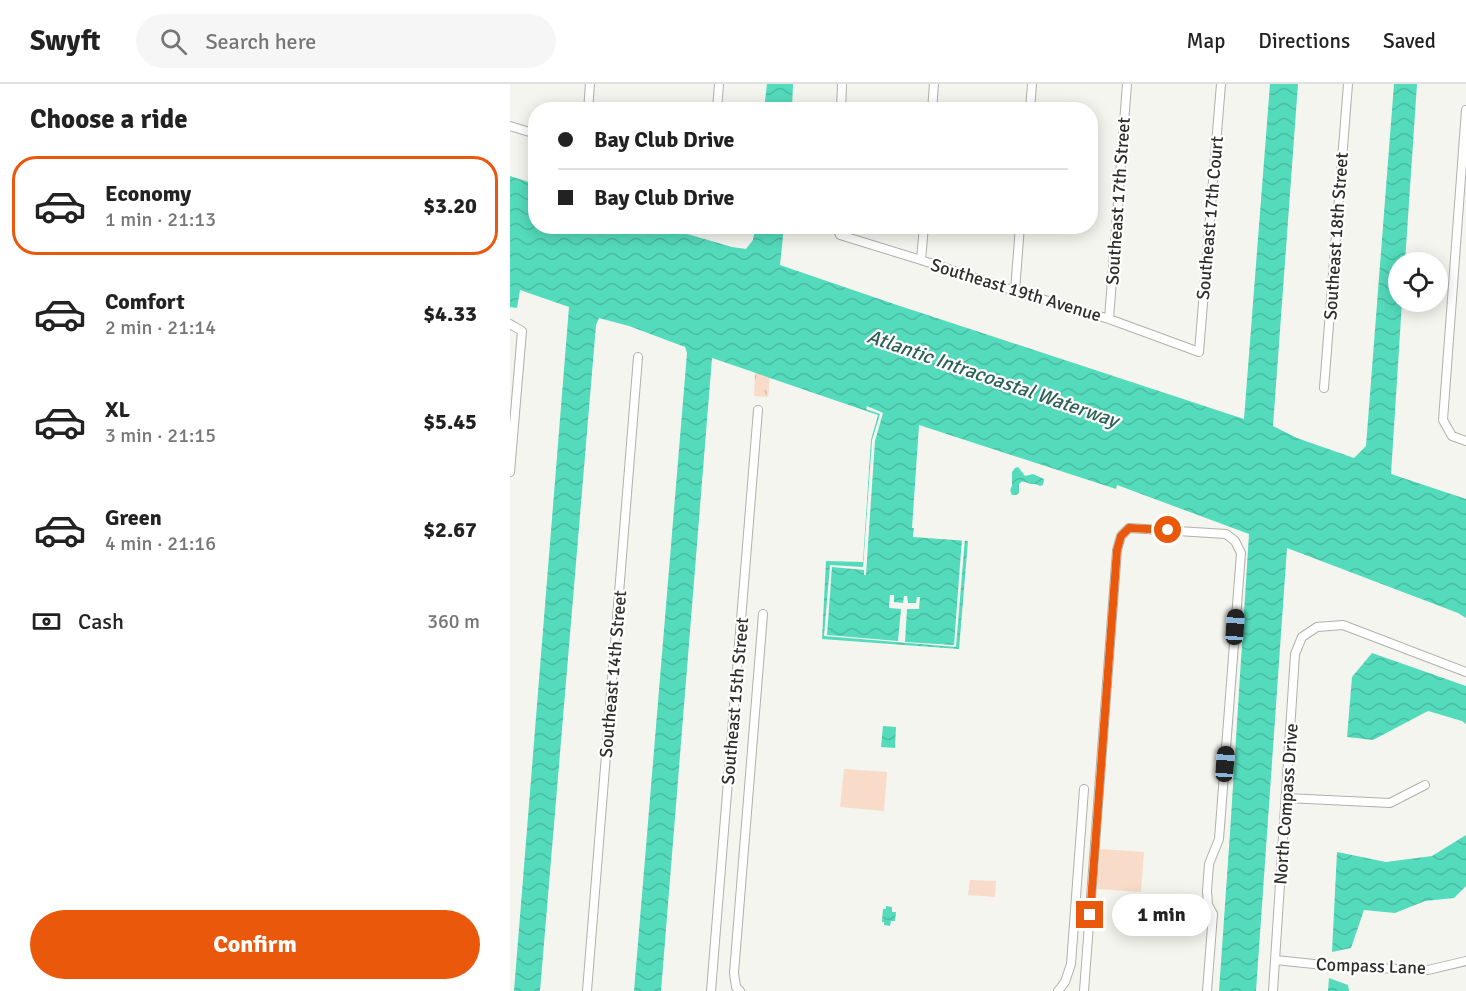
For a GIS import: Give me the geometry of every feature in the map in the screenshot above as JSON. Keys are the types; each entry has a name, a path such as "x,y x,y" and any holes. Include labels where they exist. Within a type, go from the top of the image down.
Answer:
{"street":[{"path":"589,102 590,84"},
{"path":"718,102 719,84"},
{"path":"841,102 842,84"},
{"path":"933,102 934,84"},
{"path":"1031,102 1032,84"},
{"name":"Southeast 17th Street","path":"1109,319 1127,84"},
{"name":"Southeast 17th Court","path":"1199,352 1221,84"},
{"name":"Southeast 18th Street","path":"1324,388 1348,84"},
{"path":"1466,110 1443,420 1452,436 1466,441"},
{"path":"510,126 528,132"},
{"name":"Southeast 19th Avenue","path":"840,234 1109,319 1199,352"},
{"path":"921,260 923,234"},
{"path":"1015,291 1019,234"},
{"path":"510,324 522,331 510,471"},
{"name":"Southeast 14th Street","path":"587,991 638,357"},
{"name":"Southeast 15th Street","path":"711,991 758,410"},
{"path":"1084,991 1117,550 1121,536 1129,528 1226,534 1235,541 1241,553 1219,839 1209,864 1208,905 1214,914 1207,991"},
{"path":"740,991 736,987 734,973 763,614"},
{"name":"North Compass Drive","path":"1273,991 1295,654 1302,637 1317,627 1343,625 1466,672"},
{"path":"1286,798 1390,802 1425,785"},
{"path":"1058,991 1065,982 1071,964 1084,789"},
{"name":"Compass Lane","path":"1276,960 1342,967 1428,970 1466,961"}],"green space":[{"path":"755,372 770,377 768,397 754,396"},
{"path":"844,769 887,772 884,811 840,807"},
{"path":"1100,849 1144,852 1141,892 1097,889"},
{"path":"970,880 996,881 995,897 968,895"}],"water":[{"path":"767,84 793,84 792,102 765,102"},
{"name":"Atlantic Intracoastal Waterway","path":"1270,84 1298,84 1273,426 1297,438 1354,458 1366,446 1394,84 1417,84 1406,252 1388,252 1388,312 1401,312 1391,474 1466,499 1466,618 1287,548 1256,991 1219,991 1249,534 1117,485 1116,489 922,426 913,537 968,541 959,649 822,639 826,561 863,562 871,440 878,415 712,358 661,991 634,991 687,353 685,347 629,326 599,318 596,325 540,991 514,991 569,307 520,290 517,308 510,307 510,176 528,182 528,234 687,234 746,249 753,240 754,234 783,234 780,265 1244,419"},
{"path":"1018,467 1025,476 1033,474 1044,479 1043,485 1022,482 1019,484 1019,493 1012,495 1010,490 1012,472"},
{"path":"1372,653 1466,686 1466,724 1428,711 1373,740 1347,737 1352,677"},
{"path":"883,726 896,727 895,748 881,747"},
{"path":"1466,835 1466,886 1454,898 1425,901 1395,913 1364,910 1351,948 1332,952 1337,852 1386,862 1432,856"},
{"path":"886,906 892,907 892,912 896,912 895,921 891,921 890,926 882,922 883,909 886,909"},
{"path":"1329,978 1348,985 1349,991 1328,991"}],"pier":[{"path":"867,406 883,413 875,441 866,575 864,575 864,570 832,567 827,635 898,641 901,609 889,608 890,595 894,595 894,602 903,603 904,596 907,596 908,603 916,603 917,597 920,597 919,609 907,609 905,642 954,645 962,538 965,538 956,647 824,636 830,565 863,567 872,440 880,414 866,409"},
{"path":"919,425 923,426 915,525 917,528 912,528"}],"route":[{"path":"1090,915 1117,550 1121,536 1129,528 1168,530"}]}
